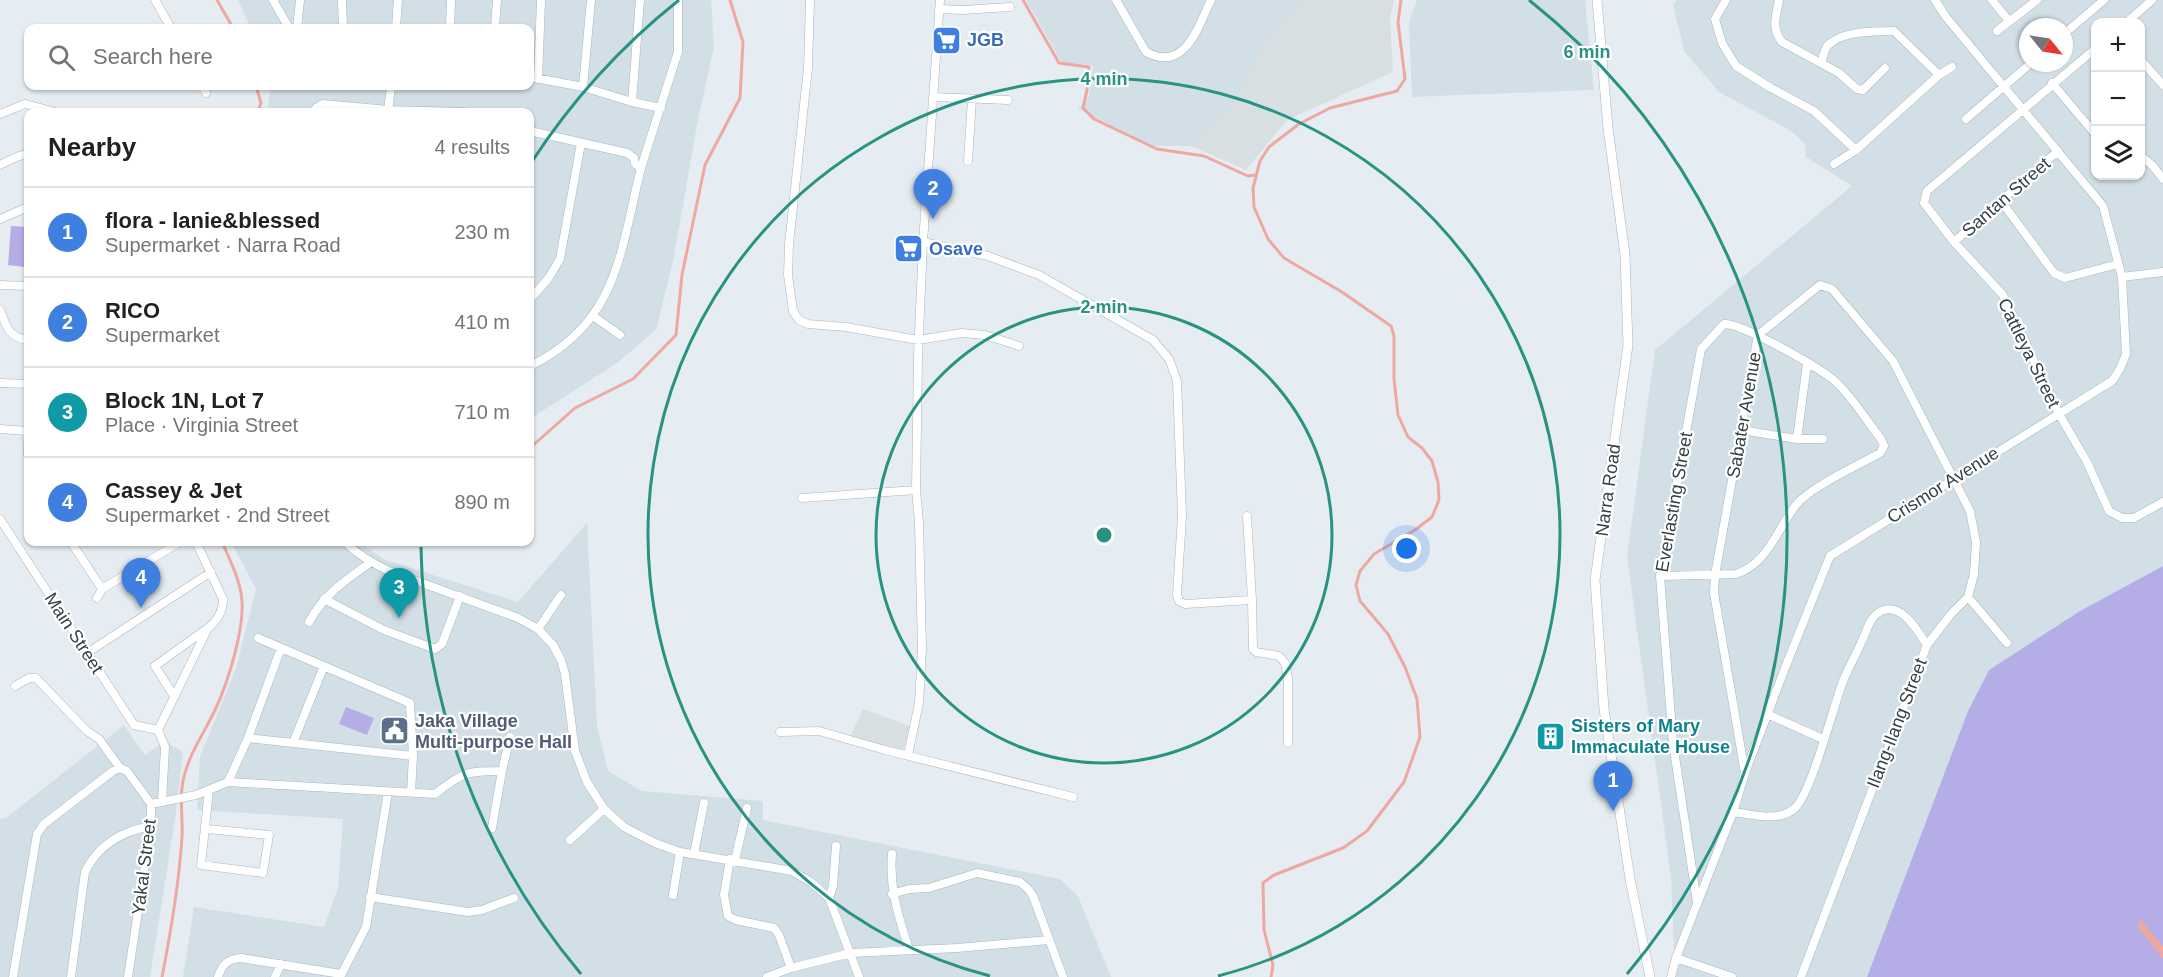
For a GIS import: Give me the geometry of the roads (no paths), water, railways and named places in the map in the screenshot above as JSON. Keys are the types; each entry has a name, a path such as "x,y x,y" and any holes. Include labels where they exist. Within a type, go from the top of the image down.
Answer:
{"street":[{"path":"155,0 169,24"},
{"path":"273,0 287,24"},
{"path":"297,24 300,0"},
{"path":"342,0 343,24"},
{"path":"396,24 398,0"},
{"path":"450,24 451,0"},
{"path":"495,24 497,0"},
{"path":"541,0 534,78 584,87 632,102 661,108"},
{"path":"584,87 591,0"},
{"path":"632,102 640,0"},
{"path":"534,364 563,347 593,316 608,291 619,262 641,168 678,52 678,0"},
{"path":"810,0 808,68 789,244 788,275 793,311 799,320 808,324 846,327 918,340 962,333 985,335 1019,346"},
{"path":"908,755 919,703 922,650 916,490 918,340 940,0"},
{"path":"1116,0 1146,52 1166,58 1175,57 1186,47 1211,0"},
{"name":"Narra Road","path":"1597,0 1608,128 1625,255 1628,345 1595,580 1604,709 1630,879 1650,977"},
{"path":"1726,0 1715,19 1722,43 1736,66 1814,111 1856,150"},
{"path":"1779,0 1774,27 1782,42 1839,73 1857,89 1863,90 1886,68"},
{"name":"Crismor Avenue","path":"1671,977 1676,958 1733,812 1767,714 1830,556 2112,381 2126,354 2122,277 2103,206 2003,87 1946,17 1935,0"},
{"path":"1992,0 2010,21"},
{"path":"1996,31 2037,0"},
{"path":"2073,26 2104,0"},
{"path":"2132,18 2152,0"},
{"path":"939,9 1010,7"},
{"path":"1821,63 1826,47 1836,40 1861,33 1894,31 1939,75"},
{"name":"Cattleya Street","path":"2091,52 1927,191 1924,203 1954,242 2003,296 2059,414 2087,462 2109,511 2122,519 2134,518 2163,502"},
{"path":"2145,65 2163,85"},
{"path":"1834,164 1856,150 1939,75 1952,67"},
{"path":"1966,119 2020,72"},
{"path":"2052,83 2091,129"},
{"path":"388,108 391,90"},
{"path":"933,97 1008,100"},
{"path":"968,161 972,99"},
{"path":"0,114 25,104 40,108"},
{"path":"316,108 323,104 360,108"},
{"path":"534,132 627,153 641,168"},
{"path":"534,295 548,279 560,259 581,143"},
{"name":"Santan Street","path":"1954,242 2058,151"},
{"path":"0,165 24,155"},
{"path":"2145,159 2163,179"},
{"path":"2001,201 2054,273 2060,277 2065,278 2118,264"},
{"path":"0,219 24,209"},
{"path":"923,242 988,256 1039,275 1153,340 1169,359 1177,381 1182,516 1177,595 1179,601 1185,604 1252,600"},
{"path":"2122,277 2163,272"},
{"path":"0,285 24,285"},
{"name":"Sabater Avenue","path":"1745,773 1714,594 1715,575 1758,335 1820,285 1832,289 1893,361 1954,478"},
{"path":"0,310 8,331 24,340"},
{"path":"593,316 620,335"},
{"name":"Everlasting Street","path":"1698,904 1672,744 1660,576 1701,349 1724,324 1730,324 1758,335"},
{"path":"1660,576 1736,574 1748,570 1759,563 1798,503 1827,482 1880,453 1884,446 1838,383 1758,335"},
{"path":"1797,439 1807,364"},
{"path":"0,383 24,384"},
{"path":"0,429 24,431"},
{"path":"1741,430 1797,439 1823,439"},
{"name":"Ilang-Ilang Street","path":"1801,977 1927,645 1968,597 1974,574 1976,542 1970,511 1954,478"},
{"path":"802,498 916,490"},
{"path":"1247,516 1252,600 1252,649 1256,652 1279,656 1285,663 1288,678 1288,743"},
{"name":"Main Street","path":"0,519 134,725 158,730"},
{"path":"74,546 102,589"},
{"path":"97,598 102,589 173,546"},
{"path":"174,696 154,666 215,622 223,606 223,599 198,546"},
{"path":"349,546 371,562 518,618 538,629 553,645 561,660 565,674 575,751 587,782 604,809 624,827 655,843 680,852 792,871 812,882 829,898 859,977"},
{"path":"309,622 324,599 371,562"},
{"path":"87,653 211,572"},
{"path":"538,629 561,594"},
{"path":"324,599 384,630 435,649 442,644 460,596"},
{"path":"1968,597 2007,644"},
{"path":"1733,812 1779,817 1795,808 1808,785 1843,682 1869,624 1875,616 1884,610 1893,610 1909,618 1927,645"},
{"path":"162,802 165,747 158,730 207,628"},
{"path":"258,638 410,703 413,756 411,793"},
{"path":"228,782 248,738 281,648"},
{"path":"293,743 324,666"},
{"name":"Yakal Street","path":"15,686 29,678 36,678 87,731 99,739 120,768 127,771 151,804 151,826 128,977"},
{"path":"1767,714 1823,739"},
{"path":"780,732 819,731 1073,796"},
{"path":"492,828 510,737"},
{"path":"248,738 413,756"},
{"path":"14,977 37,834 44,824 120,768"},
{"path":"151,804 196,795 228,782 435,794 470,771 502,771"},
{"path":"207,829 269,835 263,873 201,865 207,829 209,790"},
{"path":"218,977 224,965 230,960 241,958 340,976 366,927 388,792"},
{"path":"694,854 704,803"},
{"path":"747,808 724,895 728,916 736,920 774,928 779,934 791,968"},
{"path":"570,840 604,809"},
{"path":"70,977 85,872 90,862 115,838 136,828 151,826"},
{"path":"829,898 833,886 836,846"},
{"path":"673,895 680,852"},
{"path":"892,854 890,875 892,894 909,950"},
{"path":"892,894 909,889 929,888 977,873 1020,882 1033,896 1064,977"},
{"path":"370,897 468,912 482,910 514,898"},
{"path":"767,977 791,968 851,953 1049,940"},
{"path":"1676,958 1732,977"},
{"path":"275,977 281,964"}],"waterway":[{"path":"217,0 231,24"},
{"path":"534,444 575,408 633,379 676,335 682,275 705,165 740,98 743,42 730,0"},
{"path":"1023,0 1059,63 1089,67 1083,108 1094,119 1157,149 1204,156 1248,176 1256,175"},
{"path":"1271,977 1273,965 1264,930 1263,883 1274,875 1343,848 1367,831 1404,782 1420,737 1417,699 1405,667 1388,634 1360,601 1356,585 1360,571 1374,554 1415,530 1432,517 1439,500 1438,482 1432,461 1422,448 1408,437 1398,415 1394,379 1394,336 1391,326 1342,292 1284,258 1268,239 1254,207 1253,188 1260,161 1269,147 1299,124 1330,108 1397,91 1405,79 1398,22 1401,0"},
{"path":"257,90 261,103 259,108"},
{"path":"162,977 179,872 182,831 181,793 184,776 191,756 221,697 234,656 242,614 240,587 224,546"}],"place":[{"name":"JGB","path":"946,40"},
{"name":"RICO","path":"933,219"},
{"name":"Osave","path":"908,249"},
{"name":"Cassey & Jet","path":"141,608"},
{"name":"Block 1N, Lot 7","path":"399,618"},
{"name":"Jaka Village Multi-purpose Hall","path":"394,731"},
{"name":"Sisters of Mary Immaculate House","path":"1550,736"},
{"name":"flora - lanie&blessed","path":"1613,811"}]}
